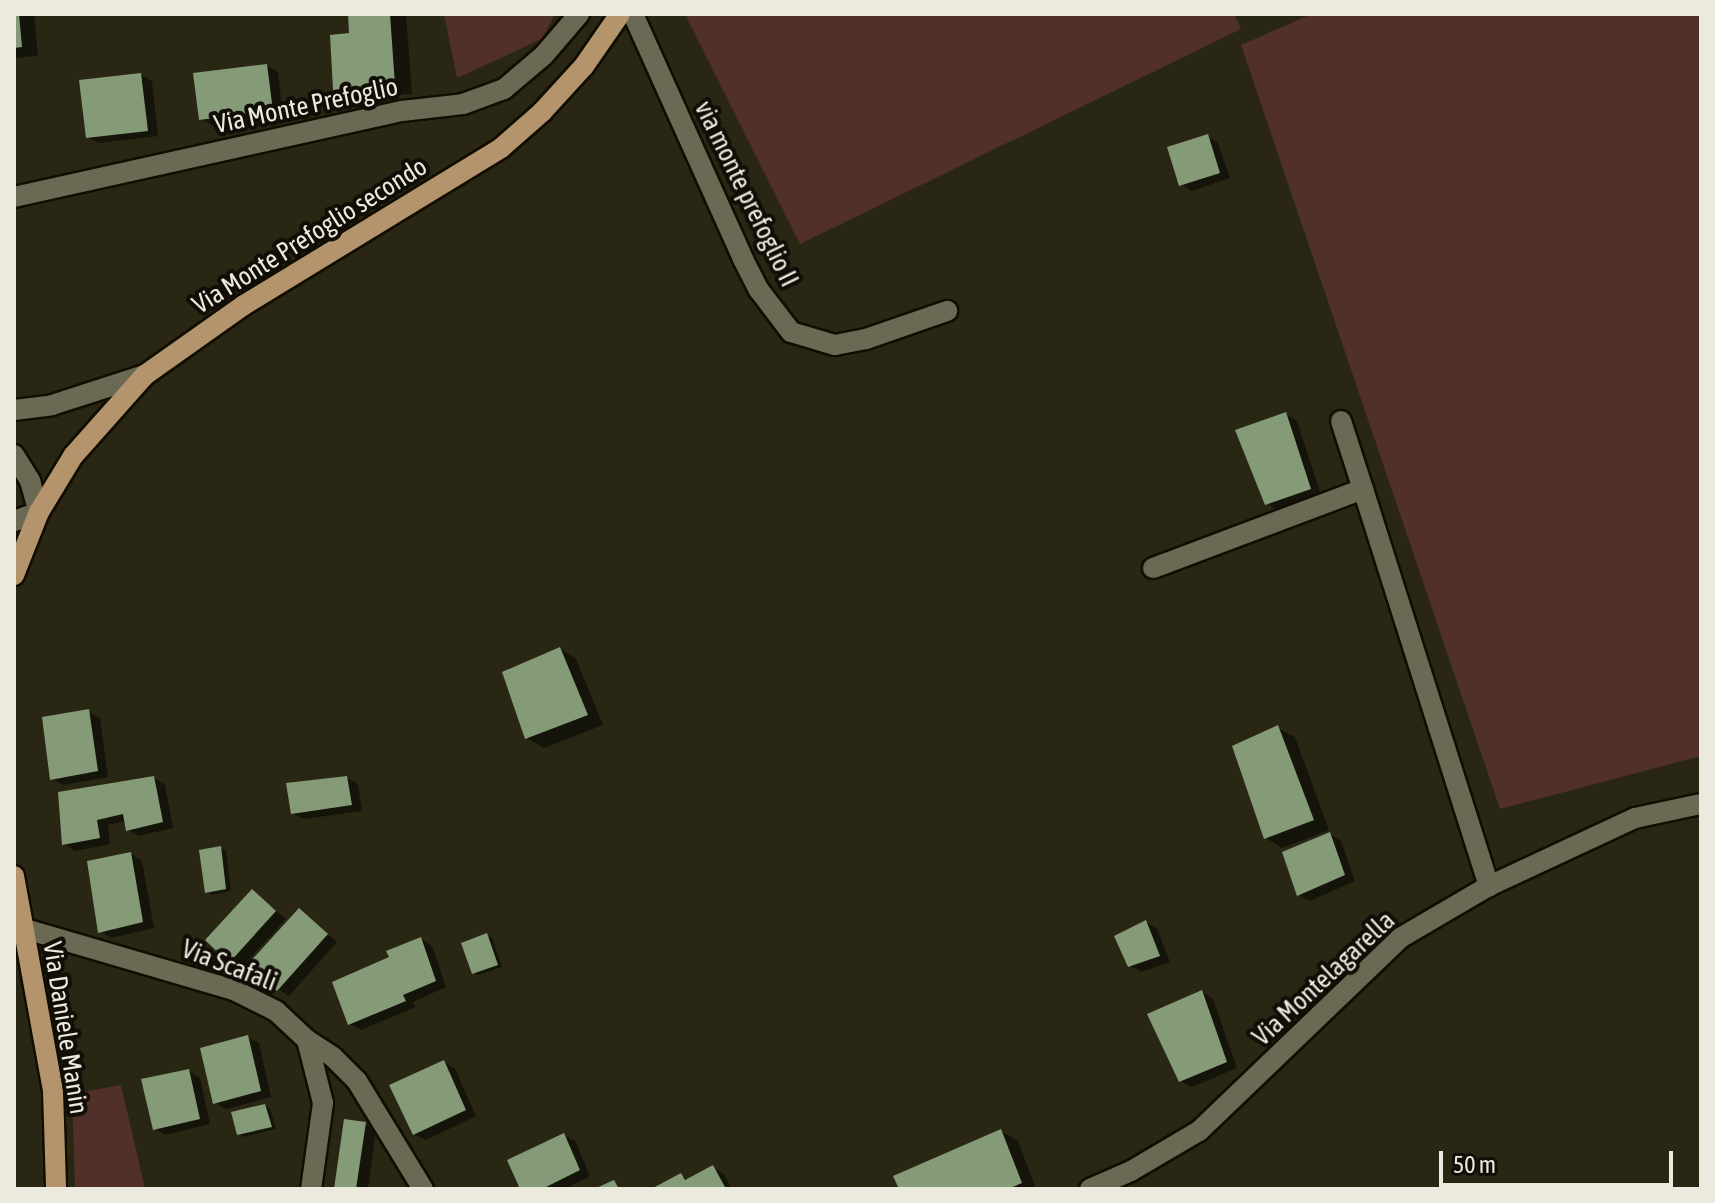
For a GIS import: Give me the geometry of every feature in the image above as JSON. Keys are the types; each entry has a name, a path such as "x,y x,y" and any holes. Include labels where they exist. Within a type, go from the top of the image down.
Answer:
{"main road":[{"name":"Via Monte Prefoglio secondo","path":"39,512 73,456 145,375 244,305 501,148 542,112 584,66 620,14"},
{"path":"14,575 39,512"},
{"name":"Via Daniele Manin","path":"14,876 18,930 53,1091 56,1189"}],"street":[{"name":"Via Monte Prefoglio","path":"14,197 402,111 463,104 504,89 544,55 579,14"},
{"name":"via monte prefoglio II","path":"633,14 743,259 759,290 791,332 835,345 866,339 947,311"},
{"path":"14,410 52,405 145,375"},
{"path":"1341,421 1489,886"},
{"path":"14,455 30,481 39,512 14,521"},
{"path":"1153,568 1363,489"},
{"name":"Via Montelagarella","path":"1090,1189 1131,1171 1199,1131 1400,938 1489,886 1635,818 1701,804"},
{"name":"Via Scafali","path":"18,930 234,990 276,1011 307,1040"},
{"path":"307,1040 323,1103 311,1189"},
{"path":"307,1040 333,1057 357,1081 423,1189"}],"shaded area":[{"path":"444,14 555,14 542,39 457,78"},
{"path":"685,14 1234,14 1241,29 800,244"},
{"path":"1312,14 1701,14 1701,756 1500,809 1241,45"},
{"path":"121,1085 145,1189 75,1189 72,1094"}],"building":[{"path":"14,14 19,14 22,47 14,48"},
{"path":"348,14 390,14 395,85 333,90 330,35 349,33"},
{"path":"267,64 273,111 199,120 193,73"},
{"path":"141,73 148,131 86,138 79,80"},
{"path":"1208,134 1220,173 1179,186 1167,147"},
{"path":"1286,412 1311,489 1265,505 1235,430"},
{"path":"560,647 588,715 525,739 502,672"},
{"path":"89,709 98,771 50,780 42,717"},
{"path":"1278,725 1314,820 1264,839 1232,746"},
{"path":"154,776 163,822 126,831 123,814 97,820 100,838 62,845 58,792"},
{"path":"347,776 352,805 291,814 286,783"},
{"path":"1330,832 1345,875 1297,896 1282,852"},
{"path":"221,846 226,889 205,893 199,850"},
{"path":"131,852 143,922 98,933 87,861"},
{"path":"252,889 276,911 229,963 205,940"},
{"path":"299,908 328,934 277,991 248,964"},
{"path":"1146,920 1160,956 1128,967 1114,936"},
{"path":"487,933 498,965 472,974 461,943"},
{"path":"421,937 436,981 403,995 406,1001 348,1025 332,982 389,957 386,951"},
{"path":"1202,990 1227,1062 1179,1082 1147,1014"},
{"path":"248,1035 261,1091 213,1104 200,1048"},
{"path":"444,1060 466,1110 413,1135 389,1085"},
{"path":"189,1069 200,1119 153,1130 141,1079"},
{"path":"265,1104 272,1127 237,1135 231,1112"},
{"path":"344,1119 366,1122 356,1189 334,1189"},
{"path":"1001,1129 1022,1183 1008,1189 899,1189 893,1176"},
{"path":"564,1133 580,1170 542,1189 520,1189 507,1160"},
{"path":"713,1165 726,1189 651,1189 681,1173 685,1180"},
{"path":"614,1180 619,1189 594,1189"}]}
